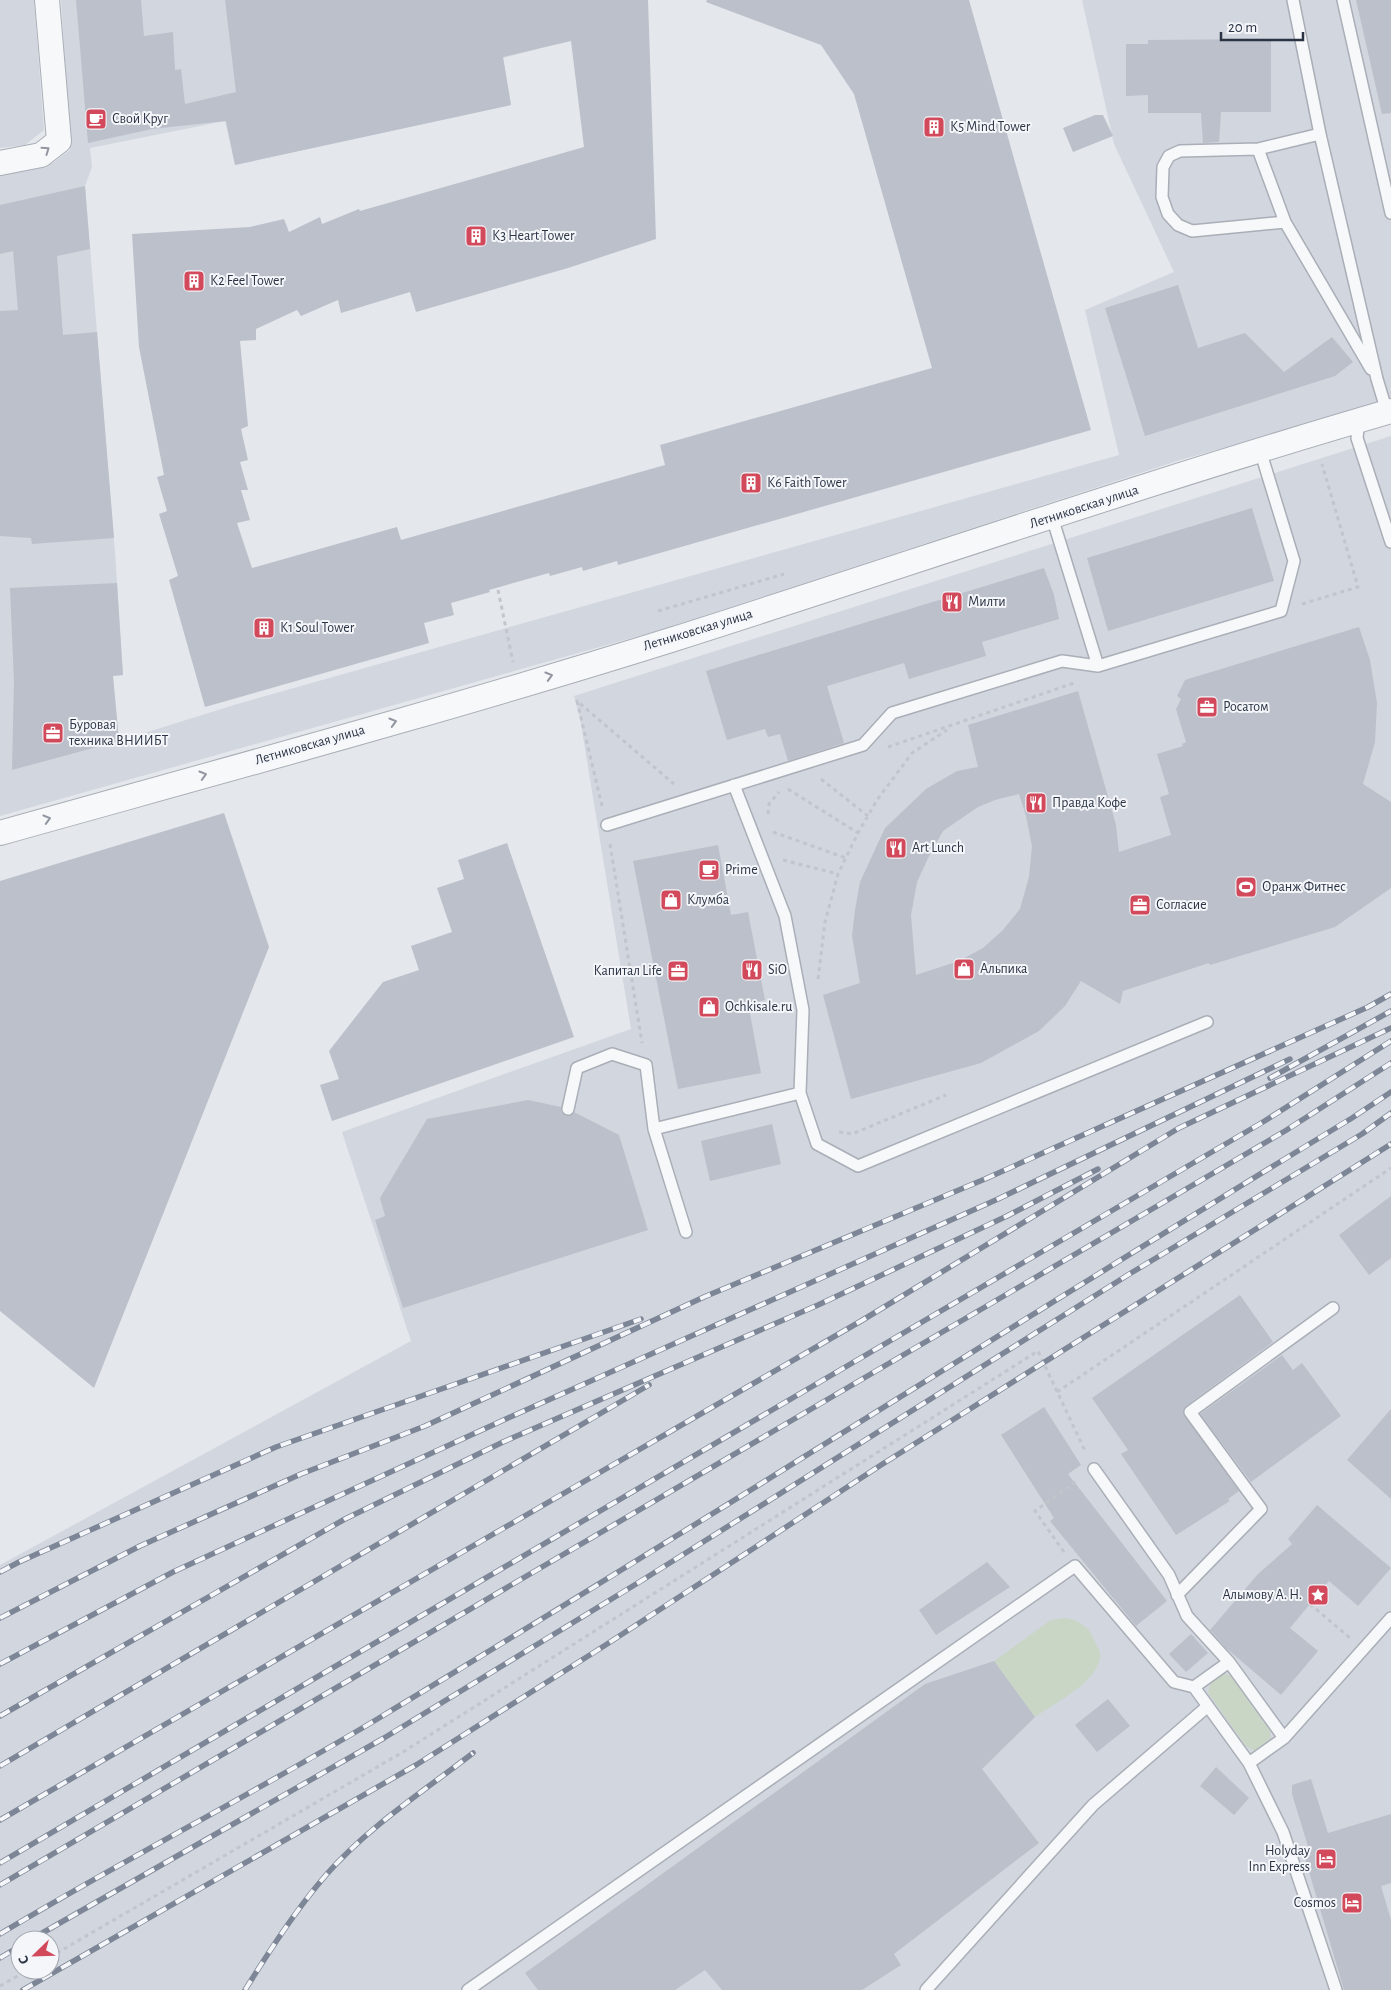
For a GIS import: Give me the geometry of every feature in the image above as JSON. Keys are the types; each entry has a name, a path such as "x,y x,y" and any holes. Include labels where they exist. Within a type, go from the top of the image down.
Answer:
{"street":[{"path":"0,163 41,155 58,140 47,0"},
{"name":"Летниковская улица","path":"0,832 670,640 1260,450 1389,411"}],"lane":[{"path":"1293,0 1320,134 1377,379 1389,411"},
{"path":"1343,0 1391,213"},
{"path":"1285,222 1192,231 1178,225 1168,214 1162,197 1163,167 1169,156 1180,151 1258,149 1320,134"},
{"path":"1258,149 1285,222 1377,379"},
{"path":"1358,420 1357,438 1391,542"},
{"path":"607,825 863,745 892,713 1062,661 1098,666 1281,611 1294,561 1260,450"},
{"path":"1052,517 1098,666"},
{"path":"734,786 785,916 803,1010 800,1093 817,1144 858,1166 1207,1022"},
{"path":"568,1109 577,1068 612,1054 646,1065 654,1130 686,1232"},
{"path":"654,1130 800,1093"},
{"path":"1177,1595 1261,1509 1190,1412 1333,1308"},
{"path":"1094,1469 1168,1575 1187,1616 1229,1662 1284,1738"},
{"path":"468,1990 1075,1566 1174,1682 1194,1687 1249,1763 1282,1832 1336,1990"},
{"path":"1249,1763 1284,1738 1391,1618"},
{"path":"1194,1687 1229,1662"},
{"path":"926,1990 1093,1805 1208,1706"}],"path":[{"path":"1281,611 1358,587 1322,464"},
{"path":"498,590 518,685"},
{"path":"886,748 1084,679 1098,666"},
{"path":"646,1065 607,825 577,701 692,798"},
{"path":"813,965 818,984 825,922 838,874 877,800 912,753 951,726"},
{"path":"819,778 868,816"},
{"path":"767,821 769,804 784,787 791,783"},
{"path":"784,787 858,833"},
{"path":"766,830 846,858"},
{"path":"782,866 776,858 838,874"},
{"path":"836,1132 852,1134 946,1095"},
{"path":"1057,1392 1391,1168"},
{"path":"60,1951 403,1752 1038,1351 1094,1469 1035,1511 1075,1566"},
{"path":"1310,1604 1331,1621"}],"shaded area":[{"path":"0,0 34,0 44,130 25,145 0,148"},
{"path":"61,0 530,0 538,49 503,58 511,105 235,165 225,121 90,148 92,167 85,186 123,675 113,676 119,741 234,705 1119,455 1085,310 1174,272 1114,144 1082,0 1391,0 1391,402 1180,460 667,628 0,816 0,175 53,163 70,150"},
{"path":"1391,436 1391,1990 0,1990 0,1565 411,1341 342,1132 631,1029 580,718 574,696"}],"green space":[{"path":"1065,1618 1079,1622 1092,1635 1100,1654 1099,1664 1085,1682 1035,1717 994,1661 1051,1620"},
{"path":"1224,1674 1231,1676 1270,1731 1271,1740 1264,1748 1255,1751 1246,1746 1208,1693 1213,1680"}],"building":[{"path":"76,0 141,0 144,36 173,32 175,70 181,69 185,104 236,92 225,0 648,0 656,239 568,268 416,312 410,292 341,313 338,300 301,316 297,310 256,329 256,340 240,341 248,426 241,429 248,460 240,462 248,490 241,490 250,520 237,523 252,568 397,527 401,540 665,465 660,445 932,368 854,94 821,45 706,2 707,0 969,0 1091,430 618,565 617,561 583,571 582,567 550,576 549,573 489,590 490,592 451,603 454,615 424,623 429,643 205,707 169,580 178,576 159,514 167,511 157,477 164,475 139,347 132,234 250,227 284,219 289,232 320,217 322,224 359,209 360,211 584,147 571,41 503,57 511,105 235,165 226,121 152,129 88,143"},
{"path":"1356,0 1391,0 1391,113 1382,114"},
{"path":"1271,39 1271,112 1221,112 1219,142 1203,143 1201,113 1148,113 1148,95 1126,96 1126,44 1148,44 1148,40"},
{"path":"1095,115 1103,115 1113,136 1073,152 1063,128"},
{"path":"85,186 90,249 57,256 63,335 97,332 114,538 32,544 31,538 0,536 0,311 18,310 13,251 0,254 0,205"},
{"path":"1178,285 1198,348 1245,333 1284,372 1332,337 1353,362 1335,376 1145,436 1105,308"},
{"path":"1252,508 1274,581 1108,631 1087,558"},
{"path":"1044,568 1054,595 1059,619 982,642 986,656 909,679 904,663 827,686 844,743 788,761 780,734 768,737 765,729 727,740 706,671"},
{"path":"117,583 123,675 113,676 119,741 12,770 14,681 10,588"},
{"path":"1359,627 1370,660 1377,703 1375,742 1363,784 1391,802 1391,888 1335,927 1210,965 1209,963 1123,991 1120,1004 1081,981 1065,1006 1039,1031 981,1063 851,1099 823,995 860,983 852,936 855,910 860,882 885,828 926,789 957,771 978,767 968,725 1078,691 1116,825 1119,852 1171,835 1160,797 1169,794 1157,754 1183,746 1182,744 1186,742 1176,709 1181,699 1177,696 1185,680","holes":["1019,794 1032,846 1029,877 1020,909 1003,930 983,948 959,961 916,975 911,915 917,882 943,831 978,807 995,800"]},
{"path":"224,813 269,947 94,1388 0,1311 0,881"},
{"path":"507,843 574,1037 332,1121 320,1085 339,1079 329,1051 383,982 419,970 411,946 452,932 437,888 464,879 458,860"},
{"path":"718,845 731,915 748,912 765,1000 748,1003 761,1073 678,1089 633,861"},
{"path":"528,1100 561,1107 561,1112 566,1116 574,1112 619,1135 648,1230 403,1308 375,1220 385,1216 380,1198 427,1119"},
{"path":"772,1124 781,1164 710,1181 701,1141"},
{"path":"1391,1196 1391,1258 1369,1275 1339,1235"},
{"path":"1240,1295 1273,1342 1186,1406 1183,1412 1239,1491 1228,1499 1230,1501 1176,1535 1121,1454 1128,1450 1092,1398"},
{"path":"1282,1355 1293,1370 1302,1363 1341,1416 1251,1482 1200,1414"},
{"path":"1044,1407 1081,1465 1068,1474 1167,1601 1136,1626 1050,1521 1054,1518 1001,1435"},
{"path":"1391,1409 1391,1499 1347,1460"},
{"path":"1317,1505 1391,1568 1358,1606 1329,1581 1290,1628 1318,1651 1281,1695 1226,1648 1210,1630 1258,1574 1292,1544 1288,1539"},
{"path":"987,1562 1010,1587 936,1635 919,1610"},
{"path":"1191,1634 1208,1653 1186,1672 1169,1654"},
{"path":"994,1661 1035,1717 982,1769 1039,1843 894,1954 901,1965 862,1990 722,1990 705,1970 675,1990 538,1990 525,1973 925,1684"},
{"path":"1108,1699 1130,1726 1097,1752 1075,1725"},
{"path":"1216,1767 1249,1798 1234,1815 1200,1786"},
{"name":"Cosmos","path":"1311,1779 1328,1833 1391,1814 1391,1883 1381,1886 1391,1920 1391,1990 1344,1990 1302,1848 1311,1856 1292,1794 1292,1785"}],"railway":[{"path":"0,1618 140,1546 301,1474 425,1426 704,1297 985,1179 1368,1007 1391,994"},
{"path":"1270,1078 1391,1011"},
{"path":"0,1820 861,1321 1179,1128 1391,1028"},
{"path":"0,1863 1263,1122 1391,1041"},
{"path":"0,1664 173,1572 508,1418 998,1199 1290,1059"},
{"path":"0,1885 1285,1131 1391,1063"},
{"path":"0,1934 379,1718 623,1569 1352,1118 1391,1092"},
{"path":"48,1930 384,1738 641,1581 1131,1273 1362,1134 1391,1113"},
{"path":"23,1990 416,1765 604,1646 881,1465 1391,1144"},
{"path":"0,1716 345,1519 503,1442 818,1305 1007,1216 1098,1169"},
{"path":"0,1572 276,1447 641,1319"},
{"path":"0,1766 649,1385"},
{"path":"245,1990 293,1917 342,1858 378,1825 473,1753"},
{"path":"0,1958 10,1952"}],"place":[{"name":"Свой Круг","path":"96,119"},
{"name":"К5 Mind Tower","path":"934,127"},
{"name":"К3 Heart Tower","path":"476,236"},
{"name":"К2 Feel Tower","path":"194,281"},
{"name":"К6 Faith Tower","path":"751,483"},
{"name":"Милти","path":"952,602"},
{"name":"К1 Soul Tower","path":"264,628"},
{"name":"Росатом","path":"1207,707"},
{"name":"Буровая техника ВНИИБТ","path":"53,733"},
{"name":"Правда Кофе","path":"1036,803"},
{"name":"Art Lunch","path":"896,848"},
{"name":"Prime","path":"709,870"},
{"name":"Оранж Фитнес","path":"1246,887"},
{"name":"Клумба","path":"671,900"},
{"name":"Согласие","path":"1140,905"},
{"name":"Альпика","path":"964,969"},
{"name":"SiO","path":"752,970"},
{"name":"Капитал Life","path":"678,971"},
{"name":"Ochkisale.ru","path":"709,1007"},
{"name":"Алымову А. Н.","path":"1318,1595"},
{"name":"Holyday Inn Express","path":"1326,1859"},
{"name":"Cosmos","path":"1352,1903"}]}
